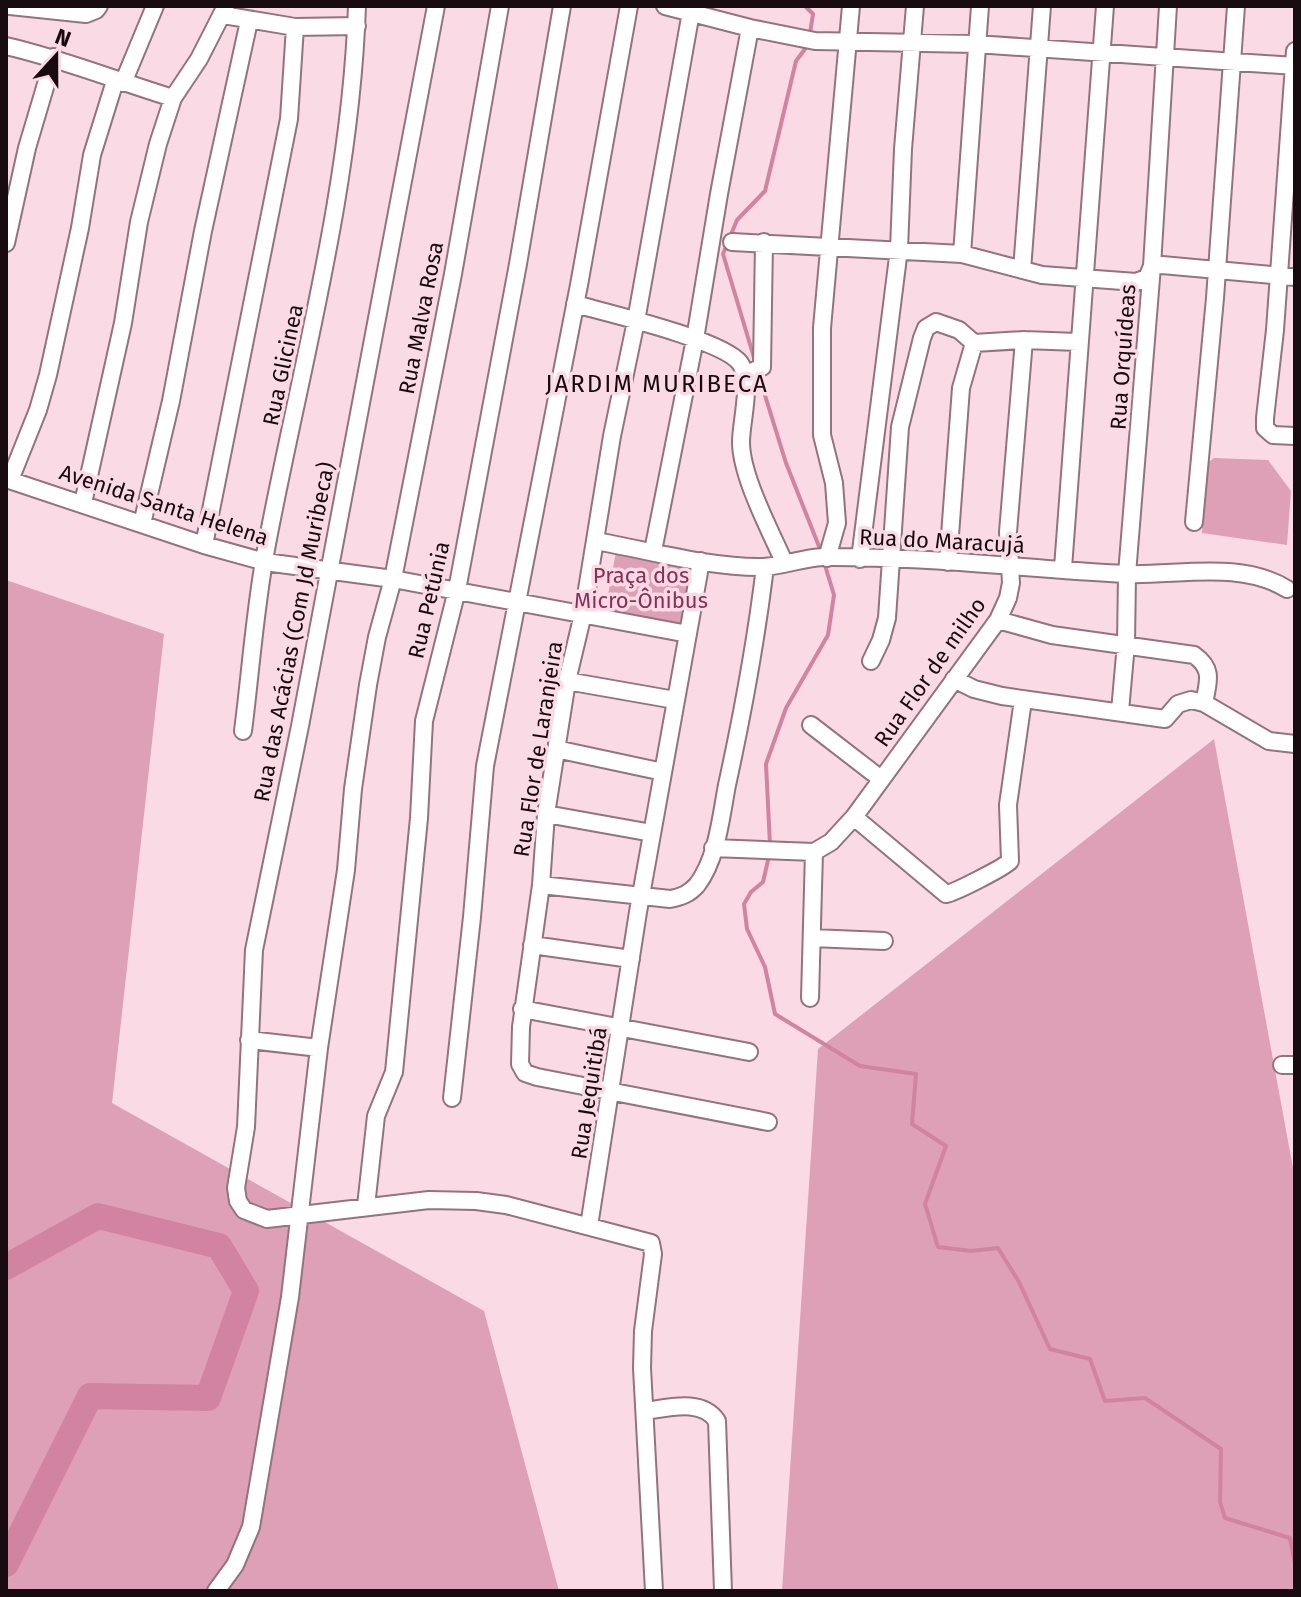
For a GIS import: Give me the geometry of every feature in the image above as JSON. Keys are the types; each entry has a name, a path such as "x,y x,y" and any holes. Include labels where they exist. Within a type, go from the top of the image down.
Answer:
{"street":[{"path":"10,6 86,14 99,6"},
{"path":"8,480 38,410 48,375 80,228 92,155 119,82 155,6"},
{"name":"Rua Glicinea","path":"243,731 265,562 335,214 351,100 357,6"},
{"name":"Rua das Acácias (Com Jd Muribeca)","path":"300,1216 267,1219 255,1216 244,1210 238,1201 236,1188 246,1127 258,923 300,726 436,6"},
{"name":"Rua Malva Rosa","path":"216,1591 235,1565 251,1527 290,1297 319,1048 377,637 393,579 453,274 500,6"},
{"name":"Rua Petúnia","path":"366,1206 376,1116 394,1072 418,831 424,721 457,590 562,6"},
{"path":"452,1098 485,766 575,304 629,6"},
{"path":"665,6 815,41 976,44 1231,61 1294,61 1287,276 1265,428 1273,435 1295,436"},
{"path":"824,558 837,523 834,483 825,454 820,396 822,328 851,6"},
{"path":"860,559 899,249 903,149 915,6"},
{"path":"962,254 980,6"},
{"path":"1022,270 1042,6"},
{"path":"1063,568 1105,6"},
{"name":"Rua Orquídeas","path":"1120,711 1168,6"},
{"path":"1194,522 1236,6"},
{"path":"83,503 123,323 139,222 173,98 199,59 224,10 249,21 295,27 357,26"},
{"name":"Rua Flor de Laranjeira","path":"611,1093 537,1077 522,1070 519,1050 522,1009 541,885 546,814 567,681 583,614 612,436 636,321 691,12"},
{"path":"142,524 171,401 203,231 249,21"},
{"path":"204,545 289,119 295,27"},
{"path":"653,551 695,339 750,28"},
{"path":"6,46 54,57 119,82 173,98"},
{"path":"6,243 27,148 54,57"},
{"path":"732,242 962,254 1042,275 1084,278 1142,281 1147,278 1152,266 1287,276"},
{"path":"745,375 762,367 764,242"},
{"path":"575,304 695,339 740,362 745,375 743,459 757,501 784,562"},
{"path":"871,661 887,618 900,427 926,328 936,322 959,330 974,343 1024,340 1078,342"},
{"name":"Rua Flor de milho","path":"814,852 831,842 854,817 998,620 1008,598 1011,583 1008,532 1024,340"},
{"path":"948,562 961,388 974,343"},
{"name":"Avenida Santa Helena","path":"8,480 265,562 393,579 688,634"},
{"name":"Rua do Maracujá","path":"595,541 701,561 765,567 824,558 1063,568 1127,574 1234,573 1275,581 1287,589"},
{"name":"Rua Jequitibá","path":"589,1226 641,898 701,561"},
{"path":"541,885 670,899 684,896 697,884 713,848 753,660 765,567"},
{"path":"998,620 1052,635 1194,655 1204,662 1209,674 1204,703"},
{"path":"954,679 974,689 1023,700 1165,719 1183,702 1204,703 1269,741 1295,744"},
{"path":"567,681 675,700"},
{"path":"854,817 942,892 951,894 976,879 1002,869 1010,861 1008,805 1023,700"},
{"name":"Rua Flor de milho","path":"811,725 881,779"},
{"path":"556,749 663,772"},
{"path":"546,814 652,833"},
{"path":"713,848 814,852 810,998"},
{"path":"812,938 884,941"},
{"path":"532,945 631,959"},
{"path":"522,1009 749,1052"},
{"path":"249,1040 319,1048"},
{"path":"611,1093 768,1122"},
{"path":"300,1216 429,1200 476,1201 506,1205 644,1239 653,1247 642,1349 654,1591"},
{"path":"645,1411 698,1407 713,1413 717,1421 723,1591"}],"green space":[{"path":"1214,458 1268,460 1291,491 1287,545 1202,533 1205,465"},
{"name":"Praça dos Micro-Ônibus","path":"616,552 691,568 681,626 605,611"},
{"path":"6,580 164,634 112,1103 484,1311 559,1591 6,1591"},
{"path":"1214,739 1295,1179 1295,1591 782,1591 818,1049"}],"waterway":[{"path":"805,6 813,14 810,33"},
{"path":"755,361 723,254 737,220 765,191 796,61 805,49"},
{"path":"758,373 786,463 822,554"},
{"path":"770,845 766,764 786,708 828,635 834,595 824,562"},
{"path":"769,856 763,882 751,892 744,904 747,929 765,967 775,1014 860,1066 916,1074 912,1124 946,1146 925,1204 938,1247 971,1251 998,1248 1019,1282 1050,1349 1090,1359 1105,1401 1145,1398 1221,1449 1220,1502 1225,1518 1290,1538 1295,1564"},
{"path":"6,1267 98,1216 219,1246 246,1291 208,1398 90,1396 6,1564"}],"district":[{"name":"JARDIM MURIBECA","path":"657,384"}]}
